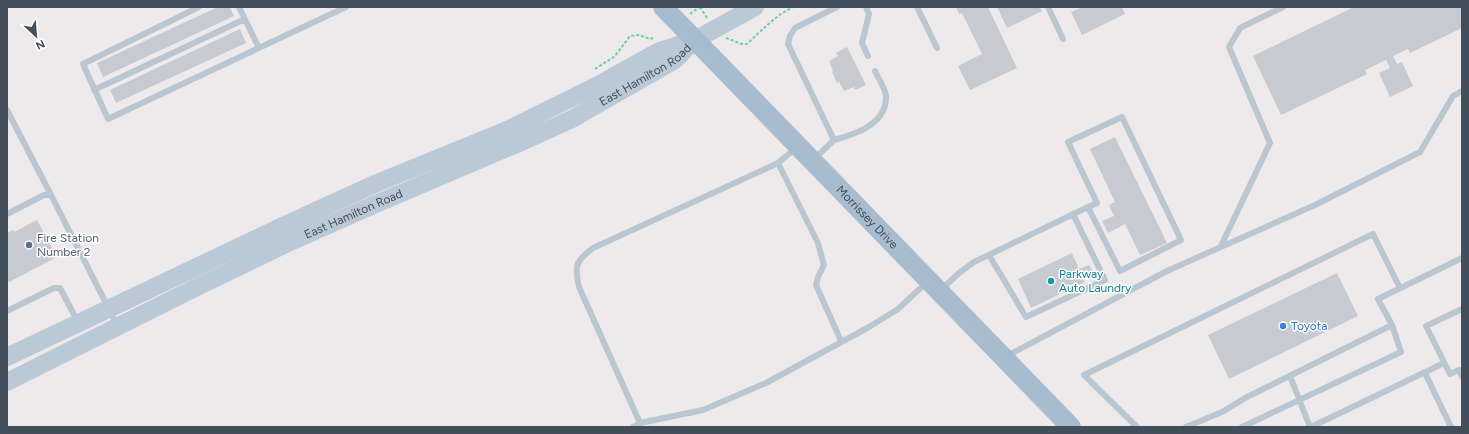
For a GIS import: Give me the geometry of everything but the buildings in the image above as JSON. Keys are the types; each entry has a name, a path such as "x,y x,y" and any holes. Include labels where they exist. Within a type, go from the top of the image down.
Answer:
{"main road":[{"name":"Morrissey Drive","path":"663,7 1071,427"},
{"name":"East Hamilton Road","path":"7,357 283,226 363,190 507,130 596,86 659,50 695,40 755,7"},
{"name":"East Hamilton Road","path":"7,382 290,242 378,203 519,144 572,119 675,60 695,40"}],"lane":[{"path":"199,7 82,64 108,119 346,7"},
{"path":"239,7 259,48"},
{"path":"834,140 788,44 790,36 795,28 837,7"},
{"path":"866,7 869,14 862,43 868,56"},
{"path":"917,7 937,48"},
{"path":"1048,7 1063,40"},
{"path":"1221,246 1270,143 1229,47 1240,28 1283,7"},
{"path":"94,90 245,19"},
{"path":"812,161 834,140 850,136 871,126 884,110 886,95 875,71"},
{"path":"1003,357 1167,270 1315,205 1420,152 1453,96 1462,91"},
{"path":"7,110 118,326"},
{"path":"632,427 640,423 703,410 766,383 869,327 934,286 959,273 989,254 1073,214 1088,207 1097,203 1068,142 1122,117 1181,240 1120,271 1088,207"},
{"path":"640,423 579,287 577,267 580,259 593,248 778,163 799,147"},
{"path":"778,163 818,243 824,265 818,277 816,286 841,341"},
{"path":"7,214 44,194 51,195"},
{"path":"989,254 1026,317 1105,280 1073,214"},
{"path":"1137,427 1084,375 1372,234 1400,288"},
{"path":"1242,427 1401,352 1392,325 1378,299 1462,258"},
{"path":"7,311 54,288 60,288 79,323"},
{"path":"1462,309 1426,326 1450,374 1459,370 1462,377"},
{"path":"1186,427 1222,412 1392,325"},
{"path":"1290,376 1311,427 1444,363"},
{"path":"1425,373 1451,427"}],"place":[{"name":"Fire Station Number 2","path":"29,245"},
{"name":"Parkway Auto Laundry","path":"1051,281"},
{"name":"Toyota","path":"1283,326"}]}
